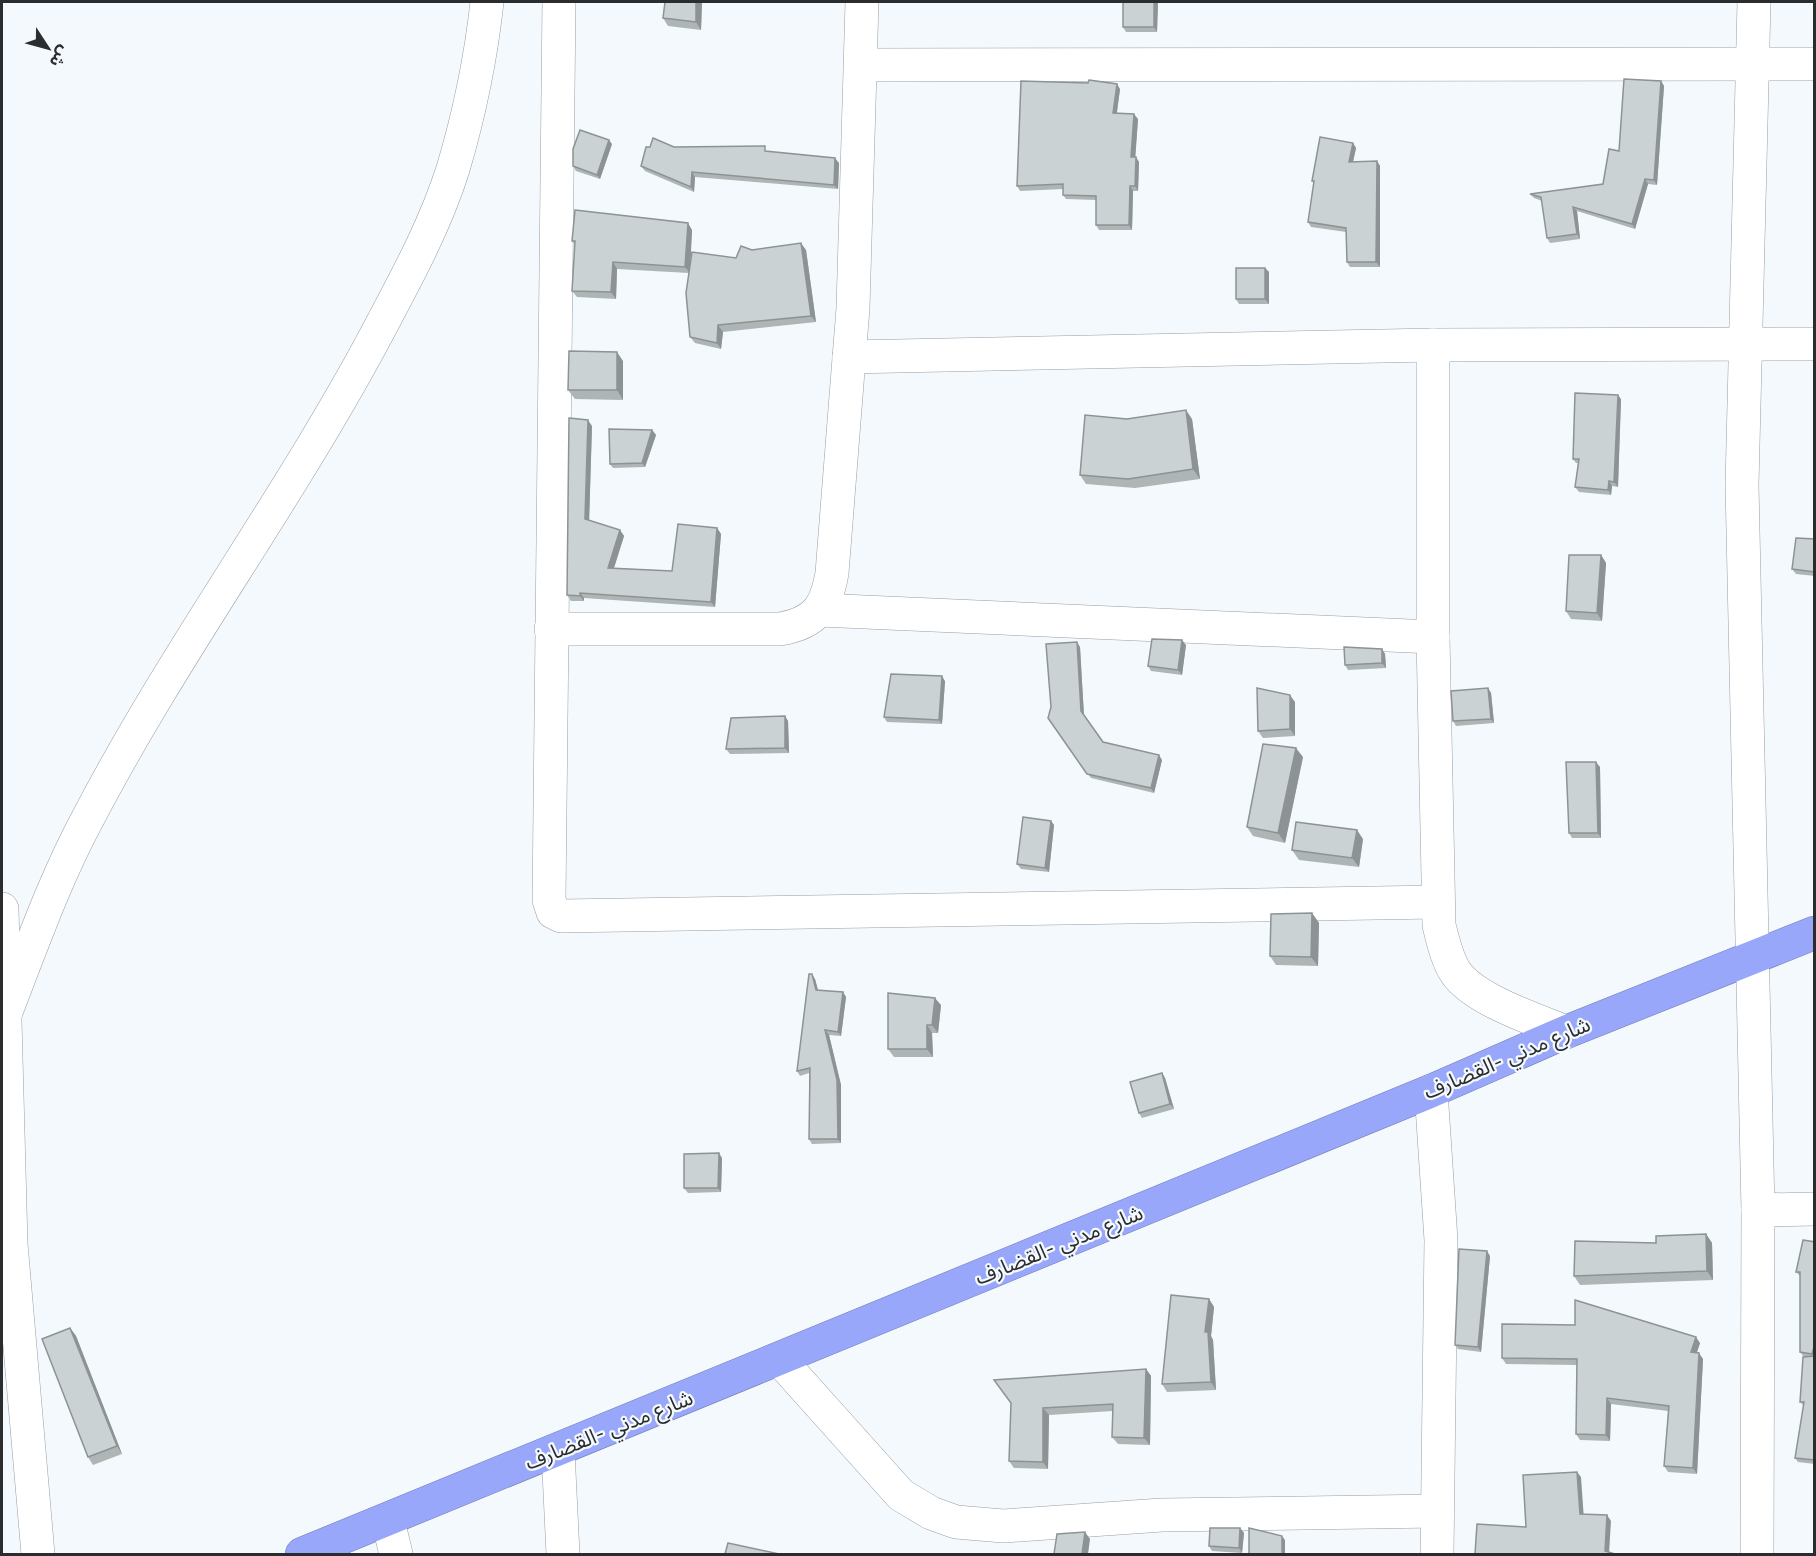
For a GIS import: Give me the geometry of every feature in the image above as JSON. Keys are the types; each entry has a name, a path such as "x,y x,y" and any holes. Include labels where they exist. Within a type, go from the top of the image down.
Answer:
{"highway":[{"name":"شارع مدني -القضارف","path":"302,1554 558,1452 1431,1091 1566,1032 1815,933"}],"street":[{"path":"4,1017 53,892 88,817 148,713 312,447 413,265 453,168 483,36 487,2"},
{"path":"559,2 549,905 554,912 561,916 1437,903"},
{"path":"551,629 780,629 805,623 819,610 830,586 832,573 853,308 862,64 862,2"},
{"path":"1754,2 1742,485 1758,1210 1757,1554"},
{"path":"862,64 1815,64"},
{"path":"849,357 1433,345 1746,346 1815,344"},
{"path":"1433,345 1433,637 1437,903 1442,938 1458,976 1473,988 1515,1012 1566,1032"},
{"path":"819,610 1433,637"},
{"path":"2,909 11,1244 38,1554"},
{"path":"1431,1091 1441,1240 1437,1554"},
{"path":"1758,1210 1815,1209"},
{"path":"780,1360 901,1495 931,1513 956,1522 1003,1526 1173,1514 1437,1511"},
{"path":"558,1452 563,1554"},
{"path":"388,1521 396,1554"}],"building":[{"path":"665,2 696,2 696,22 663,18"},
{"path":"1123,2 1154,2 1154,27 1123,27"},
{"path":"1624,79 1661,81 1654,180 1645,179 1632,224 1573,207 1577,234 1547,238 1541,197 1530,194 1603,184 1609,149 1619,151"},
{"path":"1089,80 1117,84 1113,113 1134,114 1131,157 1136,157 1135,186 1130,186 1129,225 1096,225 1096,196 1063,195 1063,184 1017,186 1021,81 1088,83"},
{"path":"580,130 609,140 597,175 573,166 573,149"},
{"path":"1320,137 1353,143 1349,162 1377,161 1376,262 1347,262 1346,228 1308,222"},
{"path":"653,138 674,147 765,146 765,151 835,158 834,185 692,172 691,187 641,166 646,147 650,147"},
{"path":"575,210 688,223 685,267 613,262 611,292 572,291 575,241 572,241"},
{"path":"801,243 811,316 718,325 717,343 690,337 686,293 692,252 736,258 741,246 752,250"},
{"path":"1236,268 1265,268 1265,299 1236,299"},
{"path":"569,351 617,352 617,390 568,390"},
{"path":"1575,393 1618,395 1614,482 1609,481 1608,490 1575,487 1579,459 1573,459"},
{"path":"1186,410 1193,469 1128,479 1080,475 1085,415 1127,419"},
{"path":"569,418 588,420 585,519 620,530 608,568 672,571 678,524 717,528 711,602 580,593 580,596 567,595"},
{"path":"609,429 652,430 642,463 610,464"},
{"path":"1796,538 1815,539 1815,572 1792,569"},
{"path":"1569,555 1601,555 1597,613 1566,611"},
{"path":"1152,639 1182,640 1178,670 1148,666"},
{"path":"1077,642 1081,711 1103,742 1159,755 1151,788 1087,774 1048,718 1051,707 1046,644"},
{"path":"1344,647 1382,649 1382,663 1345,665"},
{"path":"891,674 942,676 939,720 884,717"},
{"path":"1257,688 1290,695 1290,729 1258,731"},
{"path":"1488,688 1491,719 1453,721 1451,691"},
{"path":"785,716 785,748 726,749 731,718"},
{"path":"1263,744 1296,748 1278,833 1247,827"},
{"path":"1566,762 1596,762 1598,833 1569,833"},
{"path":"1023,817 1051,821 1045,868 1017,864"},
{"path":"1296,822 1357,830 1352,858 1292,850"},
{"path":"1312,913 1311,957 1270,956 1271,914"},
{"path":"809,974 812,974 816,990 843,992 838,1032 825,1030 837,1080 838,1139 809,1139 810,1068 797,1071"},
{"path":"888,993 935,998 932,1025 927,1025 927,1049 888,1049"},
{"path":"1162,1073 1170,1104 1139,1113 1130,1082"},
{"path":"719,1153 718,1188 684,1188 684,1154"},
{"path":"1706,1234 1707,1271 1574,1276 1575,1241 1656,1243 1656,1236"},
{"path":"1803,1240 1815,1242 1815,1343 1812,1354 1800,1352 1800,1272 1796,1272"},
{"path":"1459,1249 1487,1251 1478,1347 1455,1345"},
{"path":"1171,1295 1209,1299 1205,1332 1208,1332 1211,1382 1162,1384"},
{"path":"1575,1300 1696,1337 1691,1352 1699,1353 1693,1468 1664,1466 1669,1406 1607,1398 1606,1435 1576,1434 1577,1359 1502,1358 1502,1324 1575,1325"},
{"path":"70,1328 117,1446 88,1457 42,1339"},
{"path":"1815,1356 1815,1460 1795,1458 1804,1402 1800,1402 1803,1357"},
{"path":"1146,1369 1144,1438 1112,1437 1113,1404 1043,1408 1043,1462 1009,1461 1011,1403 994,1380"},
{"path":"1577,1472 1580,1514 1607,1515 1605,1551 1615,1554 1475,1554 1477,1524 1526,1527 1523,1475"},
{"path":"1210,1528 1240,1528 1239,1548 1209,1546"},
{"path":"1249,1528 1282,1536 1282,1554 1249,1554"},
{"path":"1085,1532 1082,1554 1054,1554 1057,1534"},
{"path":"728,1543 779,1554 725,1554"}]}
